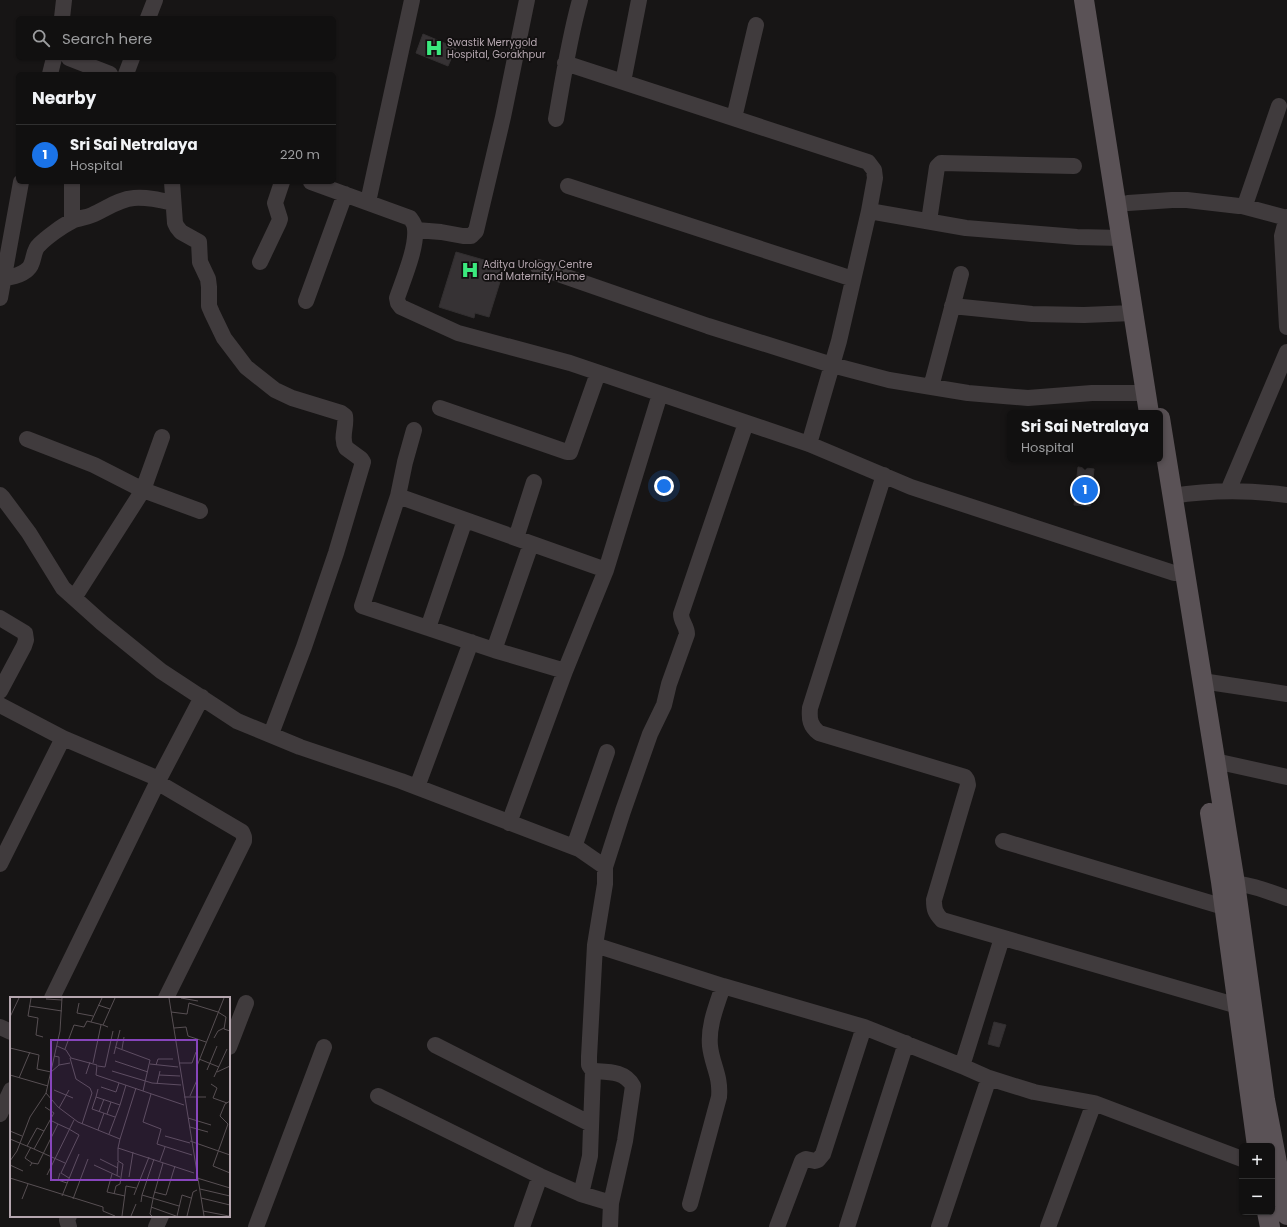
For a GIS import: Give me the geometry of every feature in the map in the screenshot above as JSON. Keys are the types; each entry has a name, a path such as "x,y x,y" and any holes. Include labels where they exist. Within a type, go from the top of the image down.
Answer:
{"main road":[{"path":"1084,0 1149,410"},
{"path":"1097,0 1159,410"},
{"path":"1163,438 1215,761 1228,883 1224,907 1257,1143"},
{"path":"1156,462 1174,573 1265,1100 1282,1211 1270,1227"}],"street":[{"path":"62,16 64,0"},
{"path":"149,16 155,0"},
{"path":"368,202 412,0"},
{"path":"416,230 463,236 471,236 476,231 503,117 528,0"},
{"path":"556,119 574,20 580,0"},
{"path":"623,82 639,0"},
{"path":"734,118 756,26"},
{"path":"50,72 54,60"},
{"path":"75,60 105,72"},
{"path":"127,72 131,60"},
{"path":"566,63 868,162 874,170 875,178 869,211 853,279 832,365 809,444"},
{"path":"1242,206 1245,204 1279,106"},
{"path":"929,221 937,168 941,162 1074,166"},
{"path":"0,298 2,278 21,184"},
{"path":"72,184 72,221"},
{"path":"172,184 175,222 181,232 199,242 200,262 210,287 210,306 224,338 246,367 275,390 292,398 341,413 345,416 344,445 363,462 336,553 304,647 271,734"},
{"path":"260,262 279,222 275,204 281,184"},
{"path":"317,184 410,218 414,223 416,230 413,250 397,298 398,304 401,307 458,333 570,363 809,444 911,487 1174,573"},
{"path":"568,186 853,279"},
{"path":"306,301 345,194"},
{"path":"2,278 20,274 28,269 38,246 72,221 91,215 126,199 154,198 173,203"},
{"path":"1128,204 1187,200 1242,206 1287,218 1282,236 1287,327"},
{"path":"869,211 966,228 1077,237 1121,238"},
{"path":"538,267 708,326 832,365 889,380 968,393 1028,398 1092,393 1146,393"},
{"path":"931,387 961,274"},
{"path":"952,306 1032,314 1084,315 1133,313"},
{"path":"1228,491 1287,352"},
{"path":"440,408 570,452 598,373"},
{"path":"509,823 565,671 606,570 660,394"},
{"path":"581,1194 590,1156 593,1071 589,1065 589,1057 595,945 605,884 605,867 625,804 650,734 664,706 687,634 681,614 746,423"},
{"path":"414,430 405,462 398,496 362,606 494,650 565,671"},
{"path":"74,598 143,490 162,437"},
{"path":"28,439 94,465 143,490 200,511"},
{"path":"884,475 810,708 809,718 812,728 819,733 965,777 968,785 934,900 934,909 936,914 942,920 1238,1006"},
{"path":"494,650 523,541 534,482"},
{"path":"1172,496 1228,491 1287,495"},
{"path":"0,495 29,533 63,588 102,624 161,671 237,721 300,747 417,787 574,848 605,867"},
{"path":"398,496 606,570"},
{"path":"428,628 465,520"},
{"path":"0,618 25,633 26,640 0,691"},
{"path":"417,787 471,642"},
{"path":"1202,681 1287,694"},
{"path":"52,997 158,780 202,697"},
{"path":"0,705 63,738 158,780 242,832 244,842 166,997"},
{"path":"0,864 63,738"},
{"path":"574,848 607,752"},
{"path":"1215,761 1287,777"},
{"path":"1003,841 1224,907"},
{"path":"1228,883 1256,886 1287,898"},
{"path":"962,1066 1002,938"},
{"path":"595,945 723,986 864,1027 989,1078 1034,1092 1094,1103 1239,1158"},
{"path":"690,1204 719,1097 720,1086 710,1047 710,1034 711,1024 723,986"},
{"path":"230,1044 246,1003"},
{"path":"0,1027 10,1032"},
{"path":"777,1227 802,1161 806,1159 815,1161 818,1160 823,1154 864,1027"},
{"path":"435,1044 591,1124"},
{"path":"847,1227 906,1044"},
{"path":"256,1227 324,1047"},
{"path":"593,1071 623,1075 630,1080 633,1086 624,1141 611,1203 610,1227"},
{"path":"939,1227 989,1078"},
{"path":"0,1114 10,1092"},
{"path":"378,1096 540,1176 581,1194 611,1203"},
{"path":"1048,1227 1094,1103"},
{"path":"522,1227 540,1176"},
{"path":"68,1217 67,1220 69,1227"},
{"path":"156,1227 161,1217"}],"building":[{"path":"423,34 456,48 448,66 416,53"},
{"path":"456,252 505,266 489,317 475,313 474,318 439,307"},
{"path":"1078,467 1094,469 1090,506 1074,505"},
{"path":"994,1022 1006,1025 999,1047 988,1044"}],"place":[{"name":"Swastik Merrygold Hospital, Gorakhpur","path":"434,48"},
{"name":"Aditya Urology Centre and Maternity Home","path":"470,270"},
{"name":"Sri Sai Netralaya","path":"1085,490"}]}
